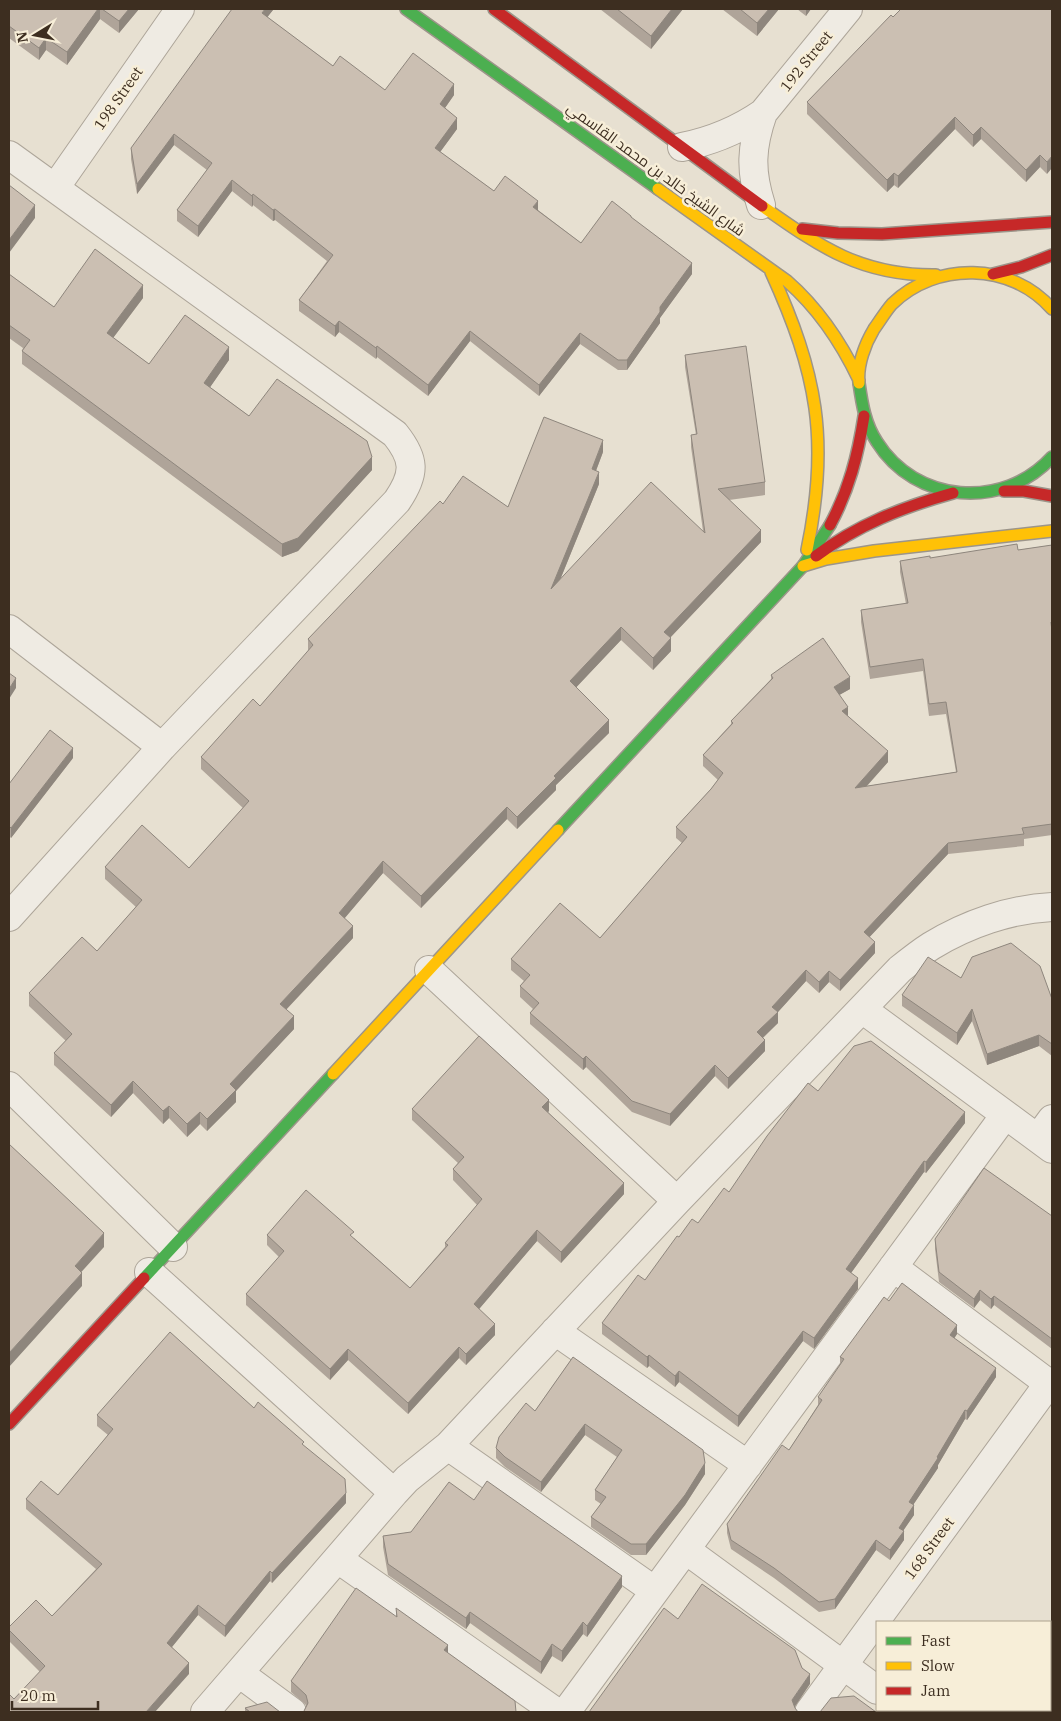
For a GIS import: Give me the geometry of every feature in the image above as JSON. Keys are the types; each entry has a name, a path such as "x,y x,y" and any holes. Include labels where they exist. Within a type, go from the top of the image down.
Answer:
{"main road":[{"name":"شارع الشيخ خالد بن محمد القاسمي","path":"406,9 804,295 834,332 848,355 859,380"},
{"path":"494,9 761,205 835,253 856,263 878,270 907,275 943,275 972,271 994,274 1015,281 1034,292 1052,309"},
{"path":"795,228 838,233 882,234 1052,222"},
{"path":"994,274 1021,267 1052,255"},
{"path":"770,269 796,331 808,370 816,410 818,446 814,521 803,566"},
{"path":"943,275 929,279 910,289 893,302 879,319 868,338 861,359 859,380 860,402 876,443 890,460 906,474 925,485 953,493 967,494 1010,487 1029,477 1047,464 1052,457"},
{"path":"9,1424 803,566 823,538 847,492 861,442 864,416"},
{"path":"997,490 1024,491 1052,496"},
{"path":"803,566 830,544 870,523 902,509 953,493"},
{"path":"803,566 826,559 874,550 1052,531"}],"street":[{"name":"198 Street","path":"54,188 180,9"},
{"name":"192 Street","path":"682,147 704,143 724,136 745,126 763,113 848,9"},
{"name":"192 Street","path":"761,205 755,187 753,150 763,113"},
{"path":"9,155 395,434 406,448 411,466 408,485 397,500 162,747 9,917"},
{"path":"9,629 162,747"},
{"path":"205,1712 407,1479 448,1446 677,1201 900,969 931,946 966,928 1003,915 1052,907"},
{"path":"429,970 677,1201"},
{"path":"862,1009 1005,1115 1047,1135"},
{"path":"9,1086 173,1247"},
{"path":"566,1712 1005,1115"},
{"path":"894,1267 1050,1384"},
{"path":"149,1272 394,1493"},
{"path":"555,1331 748,1465"},
{"name":"168 Street","path":"809,1712 1050,1384"},
{"path":"448,1446 655,1591"},
{"path":"686,1550 876,1689"},
{"path":"338,1559 556,1712"},
{"path":"239,1673 292,1712"}],"building":[{"path":"9,9 98,9 67,52 46,38 39,48 9,26"},
{"path":"102,9 129,9 119,21"},
{"path":"232,9 265,9 262,13 333,66 340,56 385,90 413,53 454,84 440,104 457,118 435,148 494,191 505,176 538,201 533,207 581,243 612,201 692,263 660,307 660,312 627,360 618,360 580,333 539,385 470,331 428,385 377,346 376,348 339,321 335,326 299,300 333,255 275,209 273,210 253,194 252,196 232,180 198,226 177,210 212,163 174,134 137,184 131,148"},
{"path":"617,9 672,9 651,36"},
{"path":"740,9 769,9 757,23"},
{"path":"901,9 1052,9 1052,156 1047,162 1040,155 1026,170 981,127 973,135 955,117 898,176 894,173 887,180 807,102 891,15 893,17"},
{"path":"9,185 35,205 9,240"},
{"path":"95,249 143,285 107,333 149,364 185,315 229,347 204,383 249,416 277,379 367,441 372,457 298,538 282,544 22,351 30,340 9,325 9,274 54,307"},
{"path":"746,346 765,482 718,489 761,530 664,632 671,638 653,658 621,627 570,681 609,720 517,817 507,807 421,896 383,861 339,913 353,926 280,1004 294,1016 230,1084 236,1090 207,1119 200,1112 187,1124 169,1106 163,1111 133,1081 111,1105 54,1053 72,1034 29,993 82,937 97,951 142,900 105,867 142,825 189,868 249,801 201,757 253,699 260,706 313,645 308,639 440,501 443,504 463,476 508,507 544,417 603,440 592,469 599,472 551,589 651,482 705,533 691,435 697,434 685,355"},
{"path":"1017,544 1018,550 1052,545 1052,824 1022,828 1024,834 948,843 864,932 875,942 840,980 829,971 819,982 806,970 772,1007 778,1012 757,1032 765,1040 728,1078 715,1065 670,1114 632,1101 586,1056 583,1059 530,1013 539,1003 520,986 530,975 511,959 560,903 600,938 687,837 676,827 723,773 703,755 733,723 731,721 773,678 771,675 823,638 850,677 834,687 848,707 842,711 888,751 855,788 957,772 946,702 929,704 923,659 870,667 861,610 908,603 900,561"},
{"path":"9,673 16,678 9,689"},
{"path":"50,730 73,748 11,828 9,826 9,784"},
{"path":"1011,943 1040,966 1052,999 1052,1044 1039,1035 987,1054 972,1009 957,1033 902,995 928,957 961,978 972,957"},
{"path":"479,1036 549,1100 542,1107 624,1183 561,1252 537,1230 474,1304 495,1324 466,1354 459,1347 408,1403 348,1349 330,1369 246,1294 284,1251 267,1235 306,1190 354,1232 350,1235 410,1288 448,1245 445,1243 482,1199 453,1169 464,1157 412,1109"},
{"path":"871,1041 965,1112 926,1162 924,1161 846,1269 858,1278 814,1338 803,1331 738,1416 679,1371 675,1376 649,1355 647,1357 602,1323 638,1275 645,1280 677,1236 679,1237 692,1219 698,1223 724,1188 729,1192 767,1136 808,1083 818,1091 854,1046"},
{"path":"9,1144 104,1233 75,1266 82,1273 9,1353"},
{"path":"984,1168 1052,1216 1052,1339 994,1296 991,1299 980,1290 974,1299 939,1272 935,1239"},
{"path":"902,1283 957,1325 950,1335 996,1368 967,1411 965,1410 938,1458 909,1502 914,1505 899,1528 904,1531 890,1550 876,1540 835,1599 819,1602 774,1568 731,1540 727,1524 782,1445 789,1450 822,1400 818,1397 844,1359 840,1357 884,1297 889,1301"},
{"path":"170,1332 254,1408 258,1402 304,1442 302,1444 345,1479 346,1493 272,1573 270,1571 225,1626 198,1605 167,1643 189,1663 146,1712 9,1712 9,1694 14,1699 45,1666 9,1630 9,1627 36,1600 52,1616 102,1564 26,1499 41,1481 58,1495 113,1429 97,1415"},
{"path":"573,1357 703,1450 705,1463 685,1495 646,1544 631,1544 591,1517 606,1497 595,1490 622,1450 585,1424 541,1482 505,1457 496,1448 499,1437 526,1403 535,1411"},
{"path":"487,1481 622,1576 587,1626 583,1622 562,1651 552,1644 541,1662 470,1612 466,1618 388,1564 383,1536 411,1532 449,1482 474,1500"},
{"path":"702,1584 795,1650 802,1668 810,1674 792,1700 798,1712 589,1712 664,1608 678,1619"},
{"path":"356,1588 397,1617 396,1608 448,1645 444,1650 515,1701 516,1712 303,1712 308,1703 306,1695 291,1681"},
{"path":"854,1696 876,1712 820,1712 831,1698"},
{"path":"267,1702 280,1712 250,1712 245,1708"}],"traffic: fast":[{"path":"406,9 658,189"},
{"path":"859,383 867,421 877,442 893,462 913,478 936,488 960,493 985,492 1009,486 1032,474 1052,457"},
{"path":"558,830 803,566 830,525"},
{"path":"144,1278 333,1074"}],"traffic: slow":[{"path":"658,189 787,281 799,292 828,327 845,352 859,380"},
{"path":"762,206 803,234 843,256 886,270 910,274 936,275"},
{"path":"771,272 787,308 799,343 809,375 815,408 818,440 818,474 807,550"},
{"path":"859,383 862,355 874,329 887,310 910,290 930,280 951,274 995,275 1016,282 1035,294 1052,309"},
{"path":"803,566 826,559 874,551 1052,531"},
{"path":"333,1074 558,830"}],"traffic: jam":[{"path":"494,9 762,206"},
{"path":"802,229 838,233 882,234 1052,222"},
{"path":"993,274 1021,267 1052,255"},
{"path":"830,525 852,472 864,416"},
{"path":"1004,491 1024,491 1052,496"},
{"path":"816,556 848,535 881,518 916,504 953,493"},
{"path":"9,1424 144,1278"}]}
